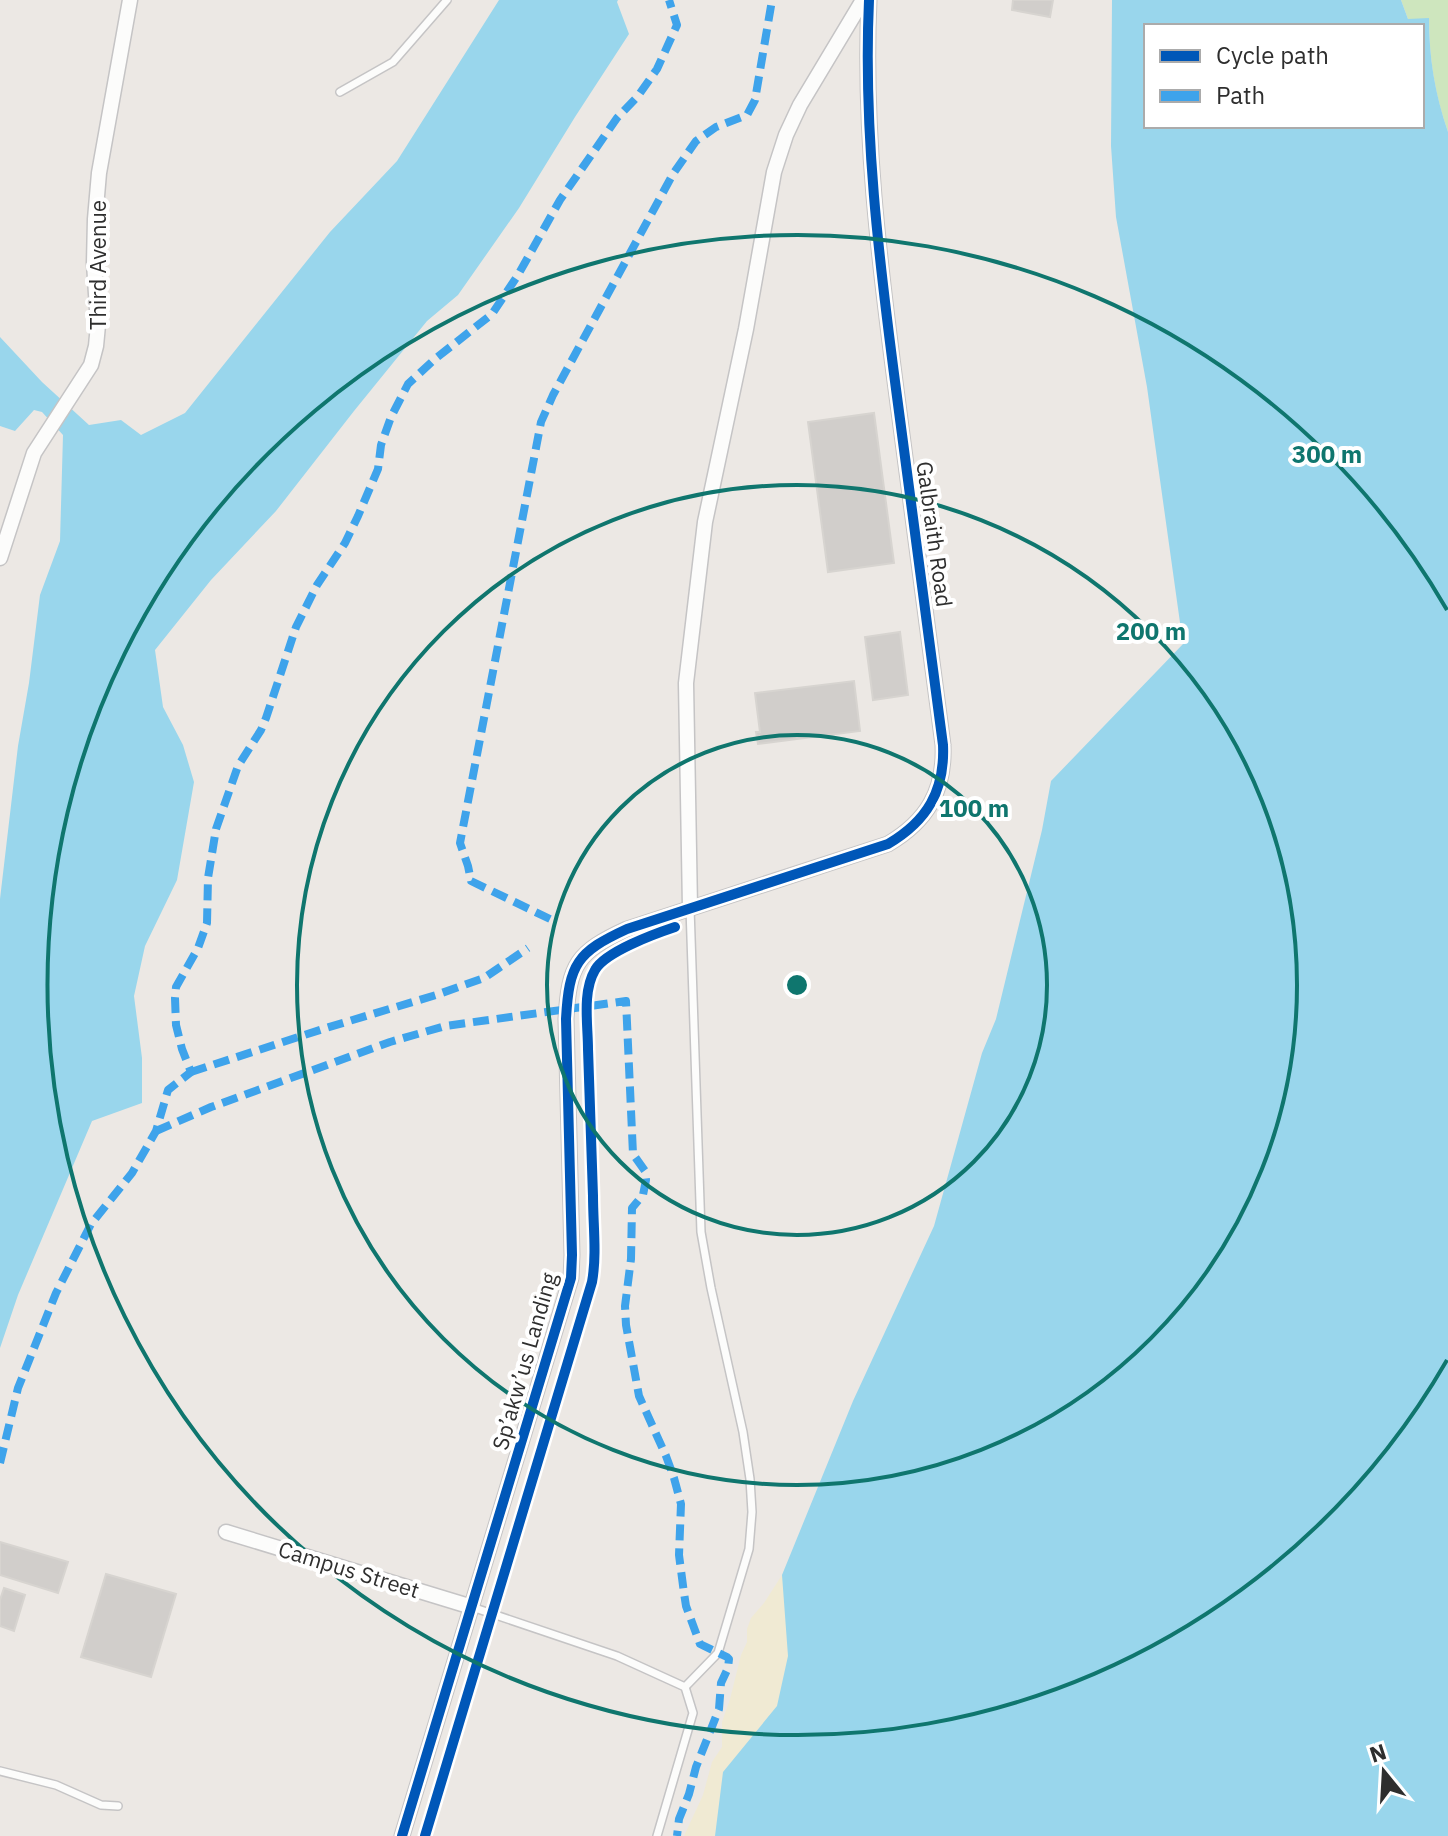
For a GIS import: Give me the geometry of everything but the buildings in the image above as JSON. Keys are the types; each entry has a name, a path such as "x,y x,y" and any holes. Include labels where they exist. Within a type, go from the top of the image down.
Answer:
{"street":[{"name":"Third Avenue","path":"0,558 34,453 91,365 96,346 95,234 98,188 130,0"},
{"path":"690,908 686,683 705,522 746,329 774,172 800,105 866,0"},
{"name":"Galbraith Road","path":"690,908 888,844 906,833 927,810 943,771 943,745 881,264 866,0"},
{"name":"Sp’akw’us Landing","path":"402,1836 571,1278 566,1042 570,977 579,961 594,946 627,929 690,908"},
{"name":"Campus Street","path":"226,1532 472,1607"}],"lane":[{"path":"340,92 393,62 447,0"},
{"path":"685,1687 718,1653 749,1549 752,1512 743,1432 701,1232 690,908"},
{"path":"472,1607 617,1656 685,1687 693,1713 657,1836"},
{"path":"0,1771 56,1785 101,1805 118,1806"}],"green space":[{"path":"1401,0 1448,0 1448,132 1434,76 1429,19 1408,19"}],"sand":[{"path":"804,1524 791,1836 684,1836 703,1795 712,1762 722,1747 722,1722 747,1642 751,1618 782,1575"}],"water":[{"path":"499,0 618,0 629,34 519,208 458,295 427,321 276,511 211,580 155,650 163,707 183,745 194,782 177,880 145,946 134,996 142,1058 142,1103 92,1121 18,1295 0,1348 0,899 40,595 60,541 63,435 42,412 34,410 15,431 0,426 0,337 42,382 89,425 121,420 141,435 185,413 330,232 397,161"},
{"path":"1112,0 1401,0 1408,19 1429,18 1434,76 1448,132 1448,1836 715,1836 723,1772 777,1706 788,1656 782,1575 853,1401 934,1226 982,1053 996,1019 1051,781 1183,644 1147,387 1116,217 1111,146"}],"marked path":[{"path":"0,1463 18,1388 56,1293 91,1224 132,1173 156,1131 168,1090 191,1072 176,1025 176,987 198,948 207,923 208,878 216,829 238,766 266,718 296,627 317,585 345,543 378,469 381,445 391,417 408,384 492,314 560,200 617,118 657,69 677,25 669,0"},
{"path":"550,919 471,881 460,843 541,422 673,174 696,141 716,127 747,115 755,100 772,0"},
{"path":"191,1072 484,978 528,948"},
{"path":"156,1131 211,1107 390,1042 445,1026 626,1001 633,1154 645,1171 646,1180 643,1195 632,1208 626,1325 639,1396 666,1456 681,1504 679,1555 686,1606 700,1644 729,1659 721,1683 719,1709 696,1767 679,1819 677,1836"}],"cycle path":[{"path":"402,1836 571,1278 566,1019 573,972 597,945 627,929 888,844 923,815 941,777 943,745 878,244 868,97 869,0"},
{"path":"425,1836 592,1282 594,1239 588,988 600,963 631,944 675,927"}]}
